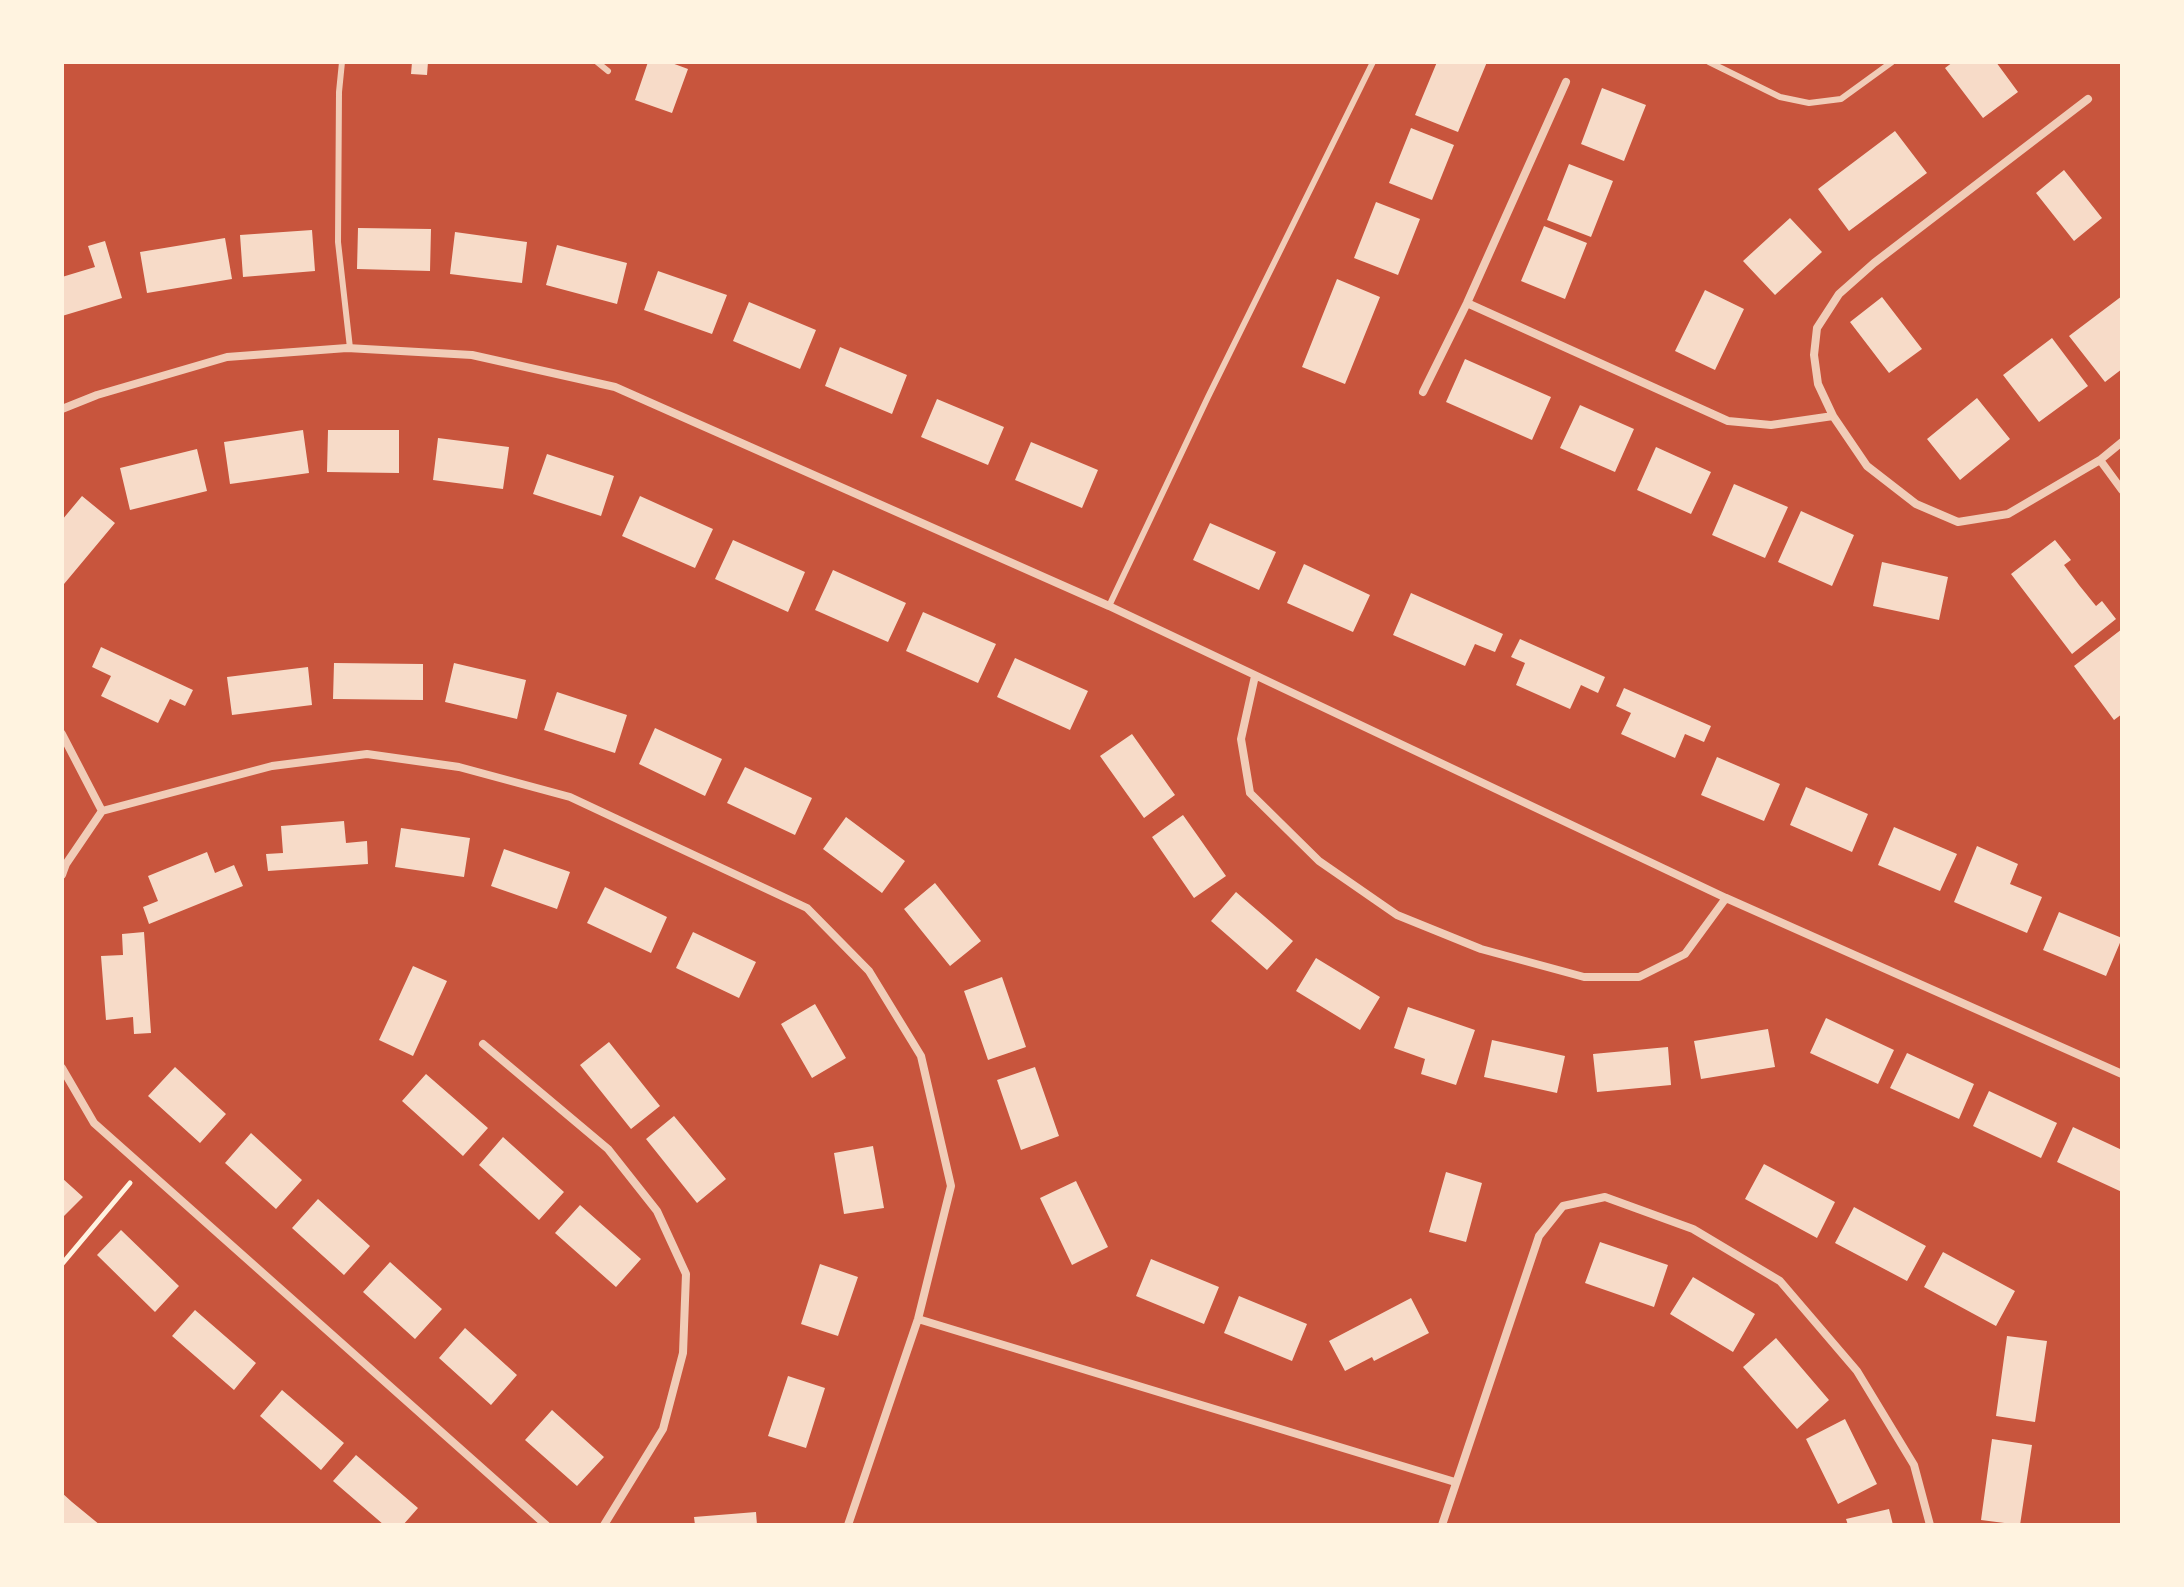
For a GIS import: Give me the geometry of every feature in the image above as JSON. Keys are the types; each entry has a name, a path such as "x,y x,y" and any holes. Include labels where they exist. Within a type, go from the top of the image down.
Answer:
{"street":[{"path":"1423,392 1467,303 1566,82"},
{"path":"2088,99 1874,263 1839,294 1817,328 1814,355 1818,384 1833,416 1867,466 1916,504 1958,522 2008,514 2100,460 2122,442"},
{"path":"1467,303 1728,421 1771,425 1833,416"},
{"path":"62,409 97,395 227,357 350,348 472,355 615,387 1109,606 1726,898 2122,1074"},
{"path":"2100,460 2122,490"},
{"path":"1255,676 1241,739 1250,793 1319,861 1397,915 1481,949 1584,977 1639,977 1685,954 1726,898"},
{"path":"62,734 102,811"},
{"path":"62,875 66,864 102,811 272,766 367,754 459,767 570,797 807,908 869,971 921,1056 951,1186 918,1319 848,1525"},
{"path":"483,1044 608,1149 657,1211 686,1274 683,1353 663,1429 604,1525"},
{"path":"62,1068 94,1123 546,1525"},
{"path":"1442,1525 1539,1236 1563,1206 1605,1197 1693,1229 1780,1281 1857,1371 1914,1465 1930,1525"},
{"path":"918,1319 1455,1482"}],"lane":[{"path":"342,62 338,242 350,348"},
{"path":"597,62 608,71"},
{"path":"1109,606 1373,62"},
{"path":"1709,62 1780,97 1809,103 1841,99 1892,62"}],"path":[{"path":"62,1264 144,1167"}],"building":[{"path":"412,62 428,62 427,75 411,74"},
{"path":"648,62 669,62 688,69 672,113 635,100"},
{"path":"1437,62 1487,62 1458,132 1415,115"},
{"path":"1953,62 1996,62 2018,92 1983,118 1945,68"},
{"path":"1602,88 1646,105 1624,161 1581,144"},
{"path":"1411,128 1454,145 1432,200 1389,183"},
{"path":"1895,131 1927,173 1849,231 1818,189"},
{"path":"1569,164 1613,181 1591,237 1547,220"},
{"path":"2064,170 2102,218 2074,241 2036,193"},
{"path":"1376,202 1420,219 1398,275 1354,258"},
{"path":"1790,218 1822,252 1775,295 1743,261"},
{"path":"1544,226 1587,243 1565,299 1521,281"},
{"path":"358,228 431,229 430,271 357,269"},
{"path":"312,230 315,271 243,277 240,235"},
{"path":"455,232 527,242 522,283 450,274"},
{"path":"225,238 232,279 147,293 140,252"},
{"path":"105,241 122,298 62,316 62,277 95,267 88,246"},
{"path":"557,245 627,263 617,304 546,285"},
{"path":"658,271 727,295 712,334 644,310"},
{"path":"1337,279 1380,297 1345,384 1302,367"},
{"path":"1705,290 1744,309 1715,370 1675,351"},
{"path":"2122,296 2122,369 2105,382 2069,336"},
{"path":"1882,297 1922,349 1889,373 1850,322"},
{"path":"749,302 816,330 800,369 733,341"},
{"path":"2052,338 2088,386 2039,422 2003,375"},
{"path":"840,347 907,375 892,414 825,386"},
{"path":"1465,359 1551,397 1532,440 1446,402"},
{"path":"1977,398 2010,439 1960,480 1927,439"},
{"path":"937,399 1004,427 988,465 921,437"},
{"path":"1580,405 1634,429 1615,472 1560,448"},
{"path":"303,430 309,473 230,484 224,442"},
{"path":"328,430 399,430 399,473 327,472"},
{"path":"438,438 509,447 503,489 433,480"},
{"path":"1031,442 1098,470 1082,508 1015,480"},
{"path":"1656,447 1711,472 1691,514 1637,490"},
{"path":"197,449 207,491 130,510 120,468"},
{"path":"547,454 614,476 601,516 533,494"},
{"path":"1734,484 1788,507 1765,558 1712,535"},
{"path":"82,496 115,523 64,584 62,520"},
{"path":"640,496 713,529 695,568 622,536"},
{"path":"1801,511 1854,535 1832,586 1778,562"},
{"path":"1210,523 1276,552 1259,590 1193,560"},
{"path":"733,540 805,572 788,612 715,579"},
{"path":"2055,540 2071,560 2064,565 2079,585 2096,606 2102,601 2116,619 2072,654 2011,574"},
{"path":"1882,562 1948,577 1939,620 1873,606"},
{"path":"1304,564 1370,595 1353,632 1287,603"},
{"path":"833,570 906,603 888,642 815,610"},
{"path":"1411,593 1503,634 1495,652 1475,644 1465,666 1393,635"},
{"path":"923,612 996,644 978,683 906,651"},
{"path":"2122,629 2122,714 2114,720 2074,666"},
{"path":"1520,639 1605,677 1598,693 1581,685 1570,709 1516,685 1525,663 1511,657"},
{"path":"101,647 193,690 185,706 170,699 158,723 101,696 111,676 92,667"},
{"path":"1015,658 1088,691 1070,730 997,697"},
{"path":"334,663 423,664 423,700 333,699"},
{"path":"454,663 526,680 517,719 445,702"},
{"path":"308,667 312,705 232,715 227,677"},
{"path":"1624,688 1711,726 1704,742 1685,734 1675,758 1621,734 1631,713 1616,706"},
{"path":"557,692 627,715 615,753 544,730"},
{"path":"655,728 722,759 705,796 639,764"},
{"path":"1132,734 1175,795 1144,818 1100,756"},
{"path":"1717,757 1780,784 1764,821 1701,795"},
{"path":"745,767 812,798 795,835 727,803"},
{"path":"1806,787 1868,814 1852,852 1790,825"},
{"path":"1183,815 1226,876 1194,898 1152,837"},
{"path":"846,817 905,861 882,893 823,849"},
{"path":"344,821 346,843 367,841 368,864 268,871 266,854 283,853 281,826"},
{"path":"1894,827 1957,854 1940,891 1878,865"},
{"path":"401,828 470,838 464,877 395,867"},
{"path":"1977,846 2018,864 2010,884 2042,897 2027,933 1954,902"},
{"path":"504,849 570,872 557,909 491,886"},
{"path":"207,852 215,873 234,865 243,886 149,924 143,907 158,901 148,876"},
{"path":"935,883 981,941 950,966 904,909"},
{"path":"605,887 667,917 651,953 587,923"},
{"path":"1236,892 1293,941 1267,970 1211,921"},
{"path":"2059,912 2122,938 2106,976 2043,950"},
{"path":"144,932 151,1033 134,1034 133,1017 106,1020 101,956 123,955 122,934"},
{"path":"693,932 756,962 739,998 676,968"},
{"path":"1316,958 1380,997 1360,1030 1296,991"},
{"path":"413,966 447,981 413,1056 379,1040"},
{"path":"1002,977 1026,1047 988,1060 964,991"},
{"path":"815,1004 846,1058 812,1078 781,1024"},
{"path":"1408,1007 1475,1030 1456,1085 1421,1074 1425,1059 1394,1048"},
{"path":"1826,1018 1894,1050 1878,1084 1810,1053"},
{"path":"1768,1029 1775,1067 1701,1079 1694,1041"},
{"path":"1492,1040 1565,1056 1557,1093 1484,1077"},
{"path":"609,1042 660,1106 631,1129 580,1065"},
{"path":"1668,1047 1671,1085 1597,1092 1593,1054"},
{"path":"1907,1053 1974,1084 1959,1119 1890,1088"},
{"path":"175,1067 226,1114 200,1143 148,1096"},
{"path":"1035,1067 1059,1136 1021,1150 997,1080"},
{"path":"426,1074 488,1128 463,1156 402,1101"},
{"path":"1989,1091 2057,1123 2041,1158 1973,1126"},
{"path":"674,1116 726,1179 697,1203 646,1139"},
{"path":"2073,1127 2122,1150 2122,1192 2057,1162"},
{"path":"251,1133 302,1180 276,1209 225,1163"},
{"path":"503,1137 564,1192 539,1220 479,1165"},
{"path":"873,1146 884,1208 844,1214 834,1153"},
{"path":"1764,1164 1835,1202 1817,1238 1745,1199"},
{"path":"1446,1172 1482,1183 1466,1242 1429,1232"},
{"path":"62,1178 83,1197 62,1218"},
{"path":"1076,1181 1108,1247 1072,1265 1040,1198"},
{"path":"318,1199 370,1246 344,1275 292,1228"},
{"path":"580,1205 641,1259 616,1287 555,1233"},
{"path":"1854,1207 1926,1246 1907,1281 1835,1243"},
{"path":"121,1230 179,1286 155,1312 97,1255"},
{"path":"1600,1242 1668,1265 1654,1307 1585,1283"},
{"path":"1943,1252 2015,1291 1996,1326 1924,1287"},
{"path":"1151,1259 1219,1287 1204,1324 1136,1296"},
{"path":"390,1262 442,1309 415,1339 363,1292"},
{"path":"820,1264 858,1277 838,1336 801,1324"},
{"path":"1693,1277 1755,1314 1733,1352 1670,1314"},
{"path":"1239,1296 1307,1324 1292,1361 1224,1333"},
{"path":"1411,1298 1429,1333 1374,1361 1372,1357 1345,1371 1329,1341"},
{"path":"195,1310 256,1363 234,1390 172,1336"},
{"path":"465,1328 517,1375 491,1405 439,1358"},
{"path":"2007,1336 2047,1341 2035,1422 1996,1416"},
{"path":"1776,1338 1829,1400 1797,1429 1743,1367"},
{"path":"788,1376 825,1388 806,1448 768,1436"},
{"path":"282,1390 344,1443 321,1470 260,1416"},
{"path":"552,1410 604,1457 577,1486 525,1440"},
{"path":"1845,1419 1877,1484 1838,1504 1806,1439"},
{"path":"1992,1439 2032,1445 2020,1525 1981,1520"},
{"path":"356,1455 418,1508 403,1525 384,1525 333,1481"},
{"path":"62,1493 72,1502 100,1525 62,1525"},
{"path":"1889,1509 1893,1525 1848,1525 1846,1519"},
{"path":"756,1512 757,1525 695,1525 694,1517"}]}
